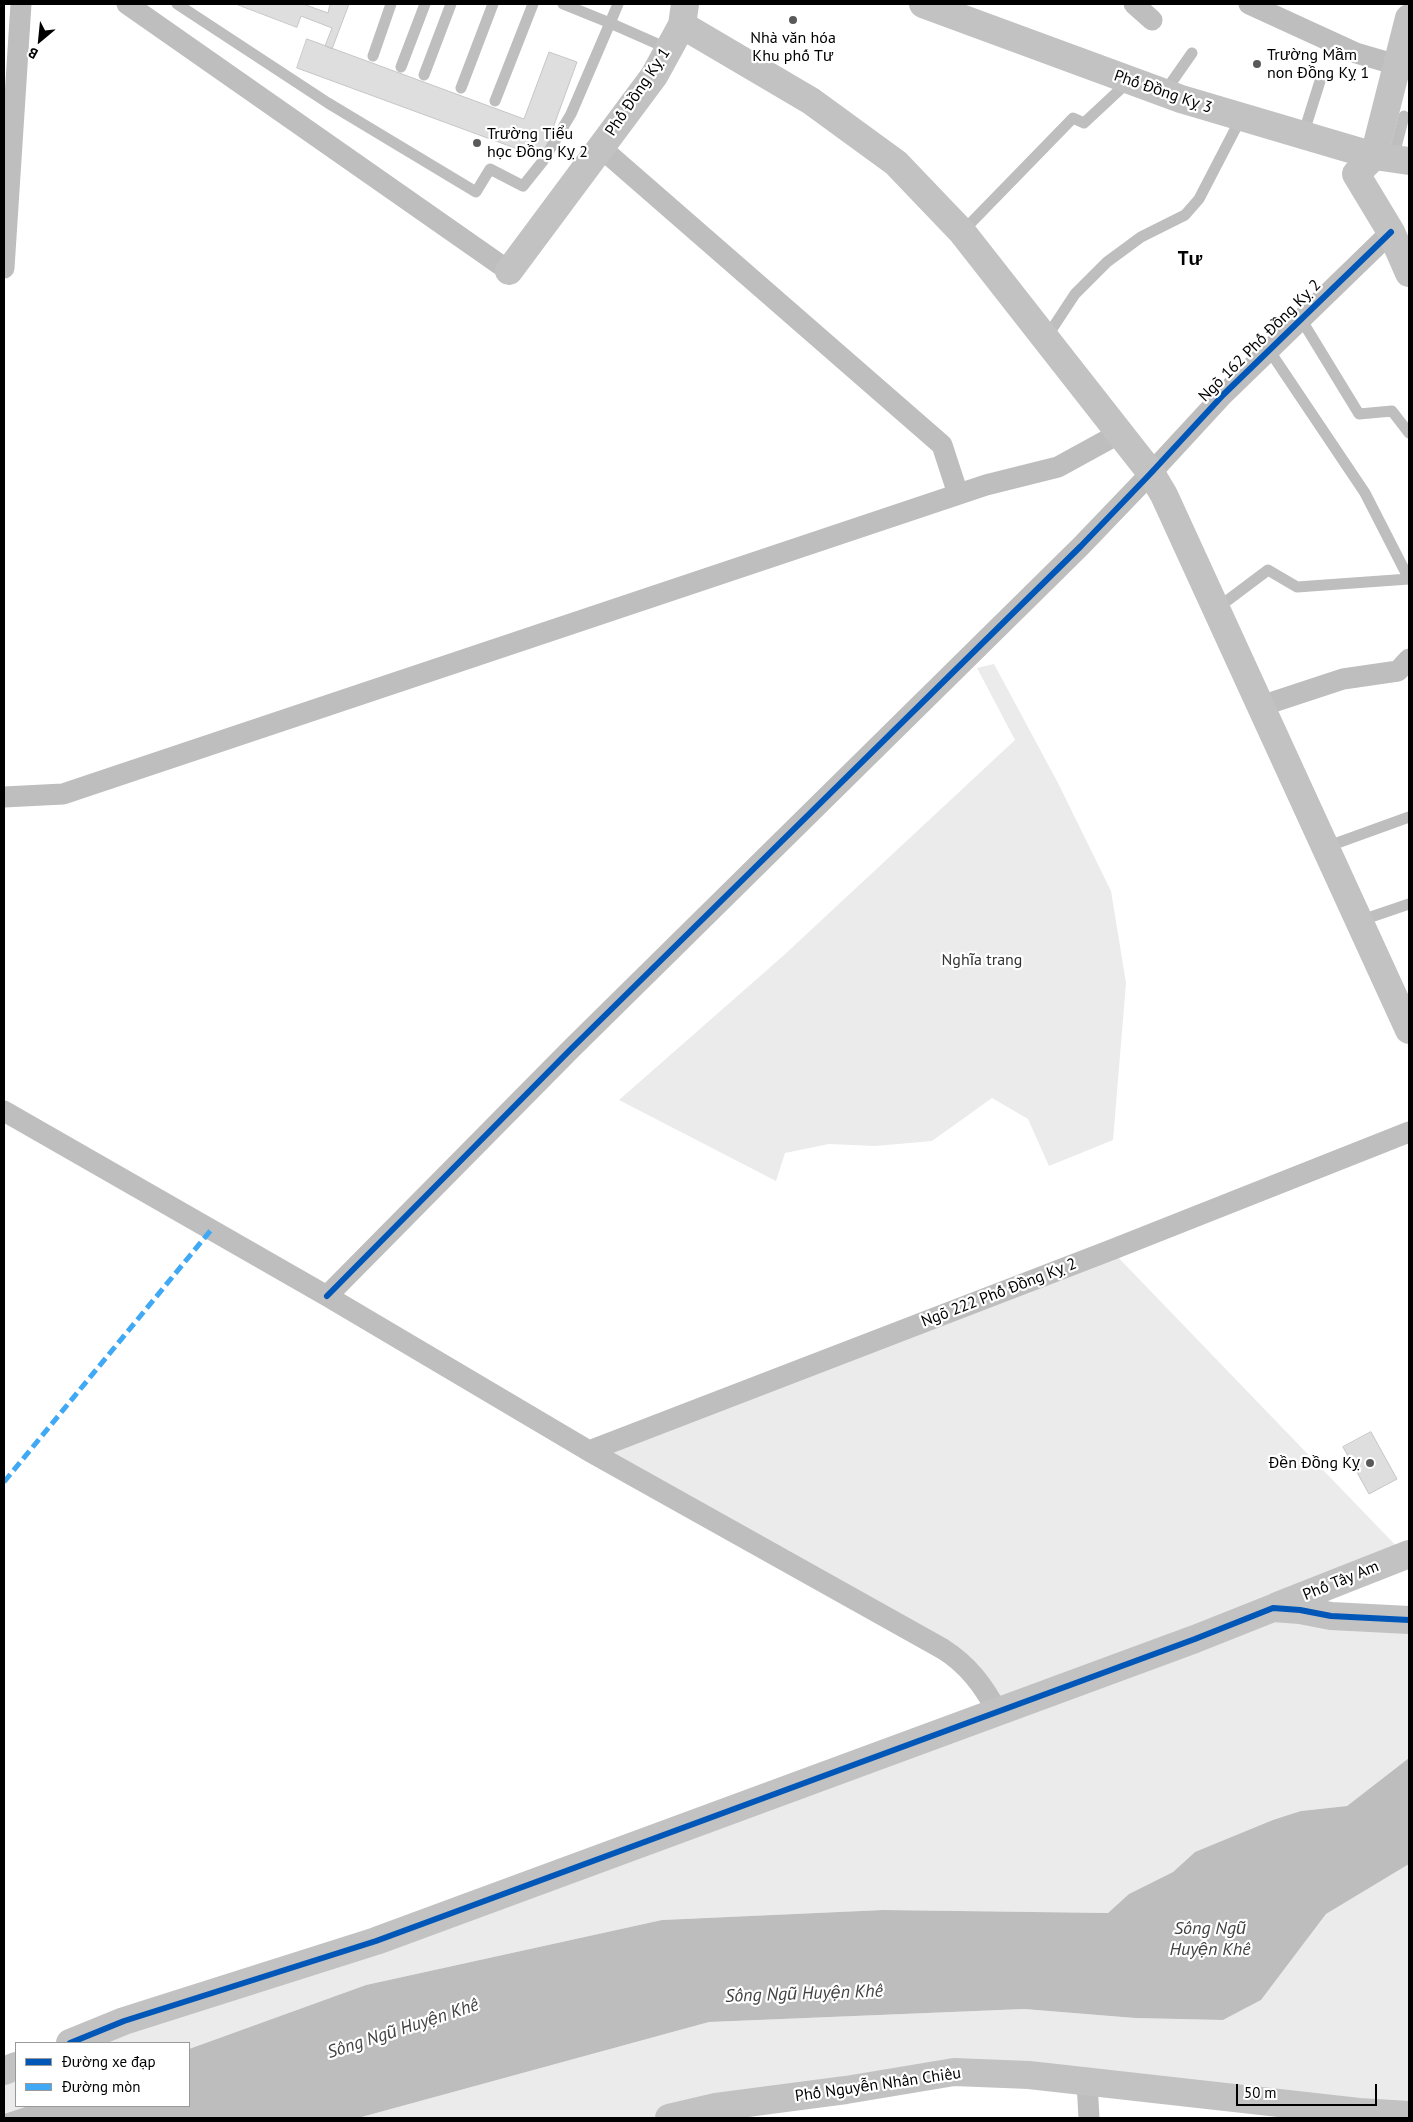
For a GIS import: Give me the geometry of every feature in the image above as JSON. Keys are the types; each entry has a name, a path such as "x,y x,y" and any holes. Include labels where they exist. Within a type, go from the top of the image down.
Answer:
{"street":[{"path":"4,268 21,4"},
{"path":"127,4 509,272"},
{"name":"Phố Đồng Kỵ 3","path":"923,4 953,9 1164,93 1241,118 1392,158"},
{"path":"1134,4 1152,20"},
{"path":"1249,4 1356,53 1403,66"},
{"path":"683,14 811,101 896,163 962,232 1151,473 1164,496 1409,1030"},
{"name":"Phố Đồng Kỵ 1","path":"509,272 654,76 669,49 683,14"},
{"path":"1409,18 1392,158 1356,174 1397,239 1409,273"},
{"path":"600,147 942,446 958,494"},
{"name":"Ngõ 162 Phố Đồng Kỵ 2","path":"327,1296 570,1050 1074,553 1223,394 1302,319 1397,239"},
{"path":"4,797 63,794 958,494 1058,467 1120,433"},
{"path":"1260,706 1343,679 1398,671 1409,659"},
{"path":"4,1111 327,1296 588,1452 943,1649 956,1657 983,1685 997,1711"},
{"name":"Ngõ 222 Phố Đồng Kỵ 2","path":"588,1452 1101,1254 1409,1132"},
{"name":"Phố Tây Am","path":"72,2042 124,2021 376,1941 1186,1642 1409,1554"},
{"path":"1273,1608 1300,1610 1331,1616 1409,1620"},
{"name":"Phố Nguyễn Nhân Chiêu","path":"670,2118 709,2114 954,2072 1029,2075 1359,2112 1409,2115"},
{"path":"1088,2082 1089,2118"}],"lane":[{"path":"177,4 328,103 476,192 490,168 523,186 543,160 571,114 618,4"},
{"path":"372,56 391,4"},
{"path":"402,67 425,4"},
{"path":"424,75 451,4"},
{"path":"460,88 493,4"},
{"path":"495,100 533,4"},
{"path":"563,4 669,49"},
{"path":"1164,93 1192,53"},
{"path":"1303,135 1321,78"},
{"path":"962,232 1073,118 1084,123 1130,80"},
{"path":"1392,158 1404,116"},
{"path":"1045,339 1075,294 1107,262 1141,237 1185,216 1199,200 1241,118"},
{"path":"1302,319 1359,414 1392,411 1409,433"},
{"path":"1216,609 1268,570 1297,587 1409,579 1405,564 1364,493 1270,350"},
{"path":"1326,847 1409,817"},
{"path":"1359,921 1409,904"}],"green space":[{"name":"Nghĩa trang","path":"994,664 1058,783 1111,891 1126,983 1113,1140 1049,1166 1028,1119 992,1098 932,1141 875,1146 829,1144 785,1153 776,1181 619,1100 783,956 1015,740 977,668"},
{"path":"1111,1250 1405,1555 1275,1607 1409,1620 1409,1758 1347,1806 1301,1811 1195,1852 1173,1872 1129,1894 1108,1913 883,1910 662,1920 366,1985 190,2049 190,2042 73,2042 997,1711 983,1685 589,1451"},
{"path":"1409,1864 1409,2115 1029,2075 677,2118 358,2118 709,2022 1024,2009 1135,2018 1223,2020 1261,2000 1326,1914"},
{"path":"15,2066 15,2107 25,2107 4,2114 4,2071"}],"water":[{"name":"Sông Ngũ Huyện Khê","path":"1409,1758 1409,1864 1326,1914 1261,2000 1223,2020 1135,2018 1024,2009 709,2022 358,2118 4,2118 4,2114 25,2107 190,2107 190,2049 366,1985 662,1920 883,1910 1108,1913 1129,1894 1173,1872 1195,1852 1273,1820 1301,1811 1347,1806"}],"building":[{"path":"236,4 303,4 328,13 330,4 349,4 332,49 325,46 332,28 301,16 297,27"},
{"path":"307,39 524,119 549,52 577,62 542,158 297,68"},
{"name":"Đền Đồng Kỵ","path":"1371,1432 1397,1479 1369,1494 1343,1447"}],"marked path":[{"path":"4,1482 211,1230"}],"cycle path":[{"path":"327,1296 570,1050 1081,546 1223,395 1391,232"},
{"path":"72,2042 124,2021 376,1941 1195,1639 1273,1608 1300,1610 1331,1616 1409,1620"}],"place":[{"name":"Nhà văn hóa Khu phố Tư","path":"793,20"},
{"name":"Trường Mầm non Đồng Kỵ 1","path":"1257,64"},
{"name":"Trường Tiểu học Đồng Kỵ 2","path":"477,143"},
{"name":"Đền Đồng Kỵ","path":"1370,1463"}],"district":[{"name":"Tư","path":"1190,260"}]}
